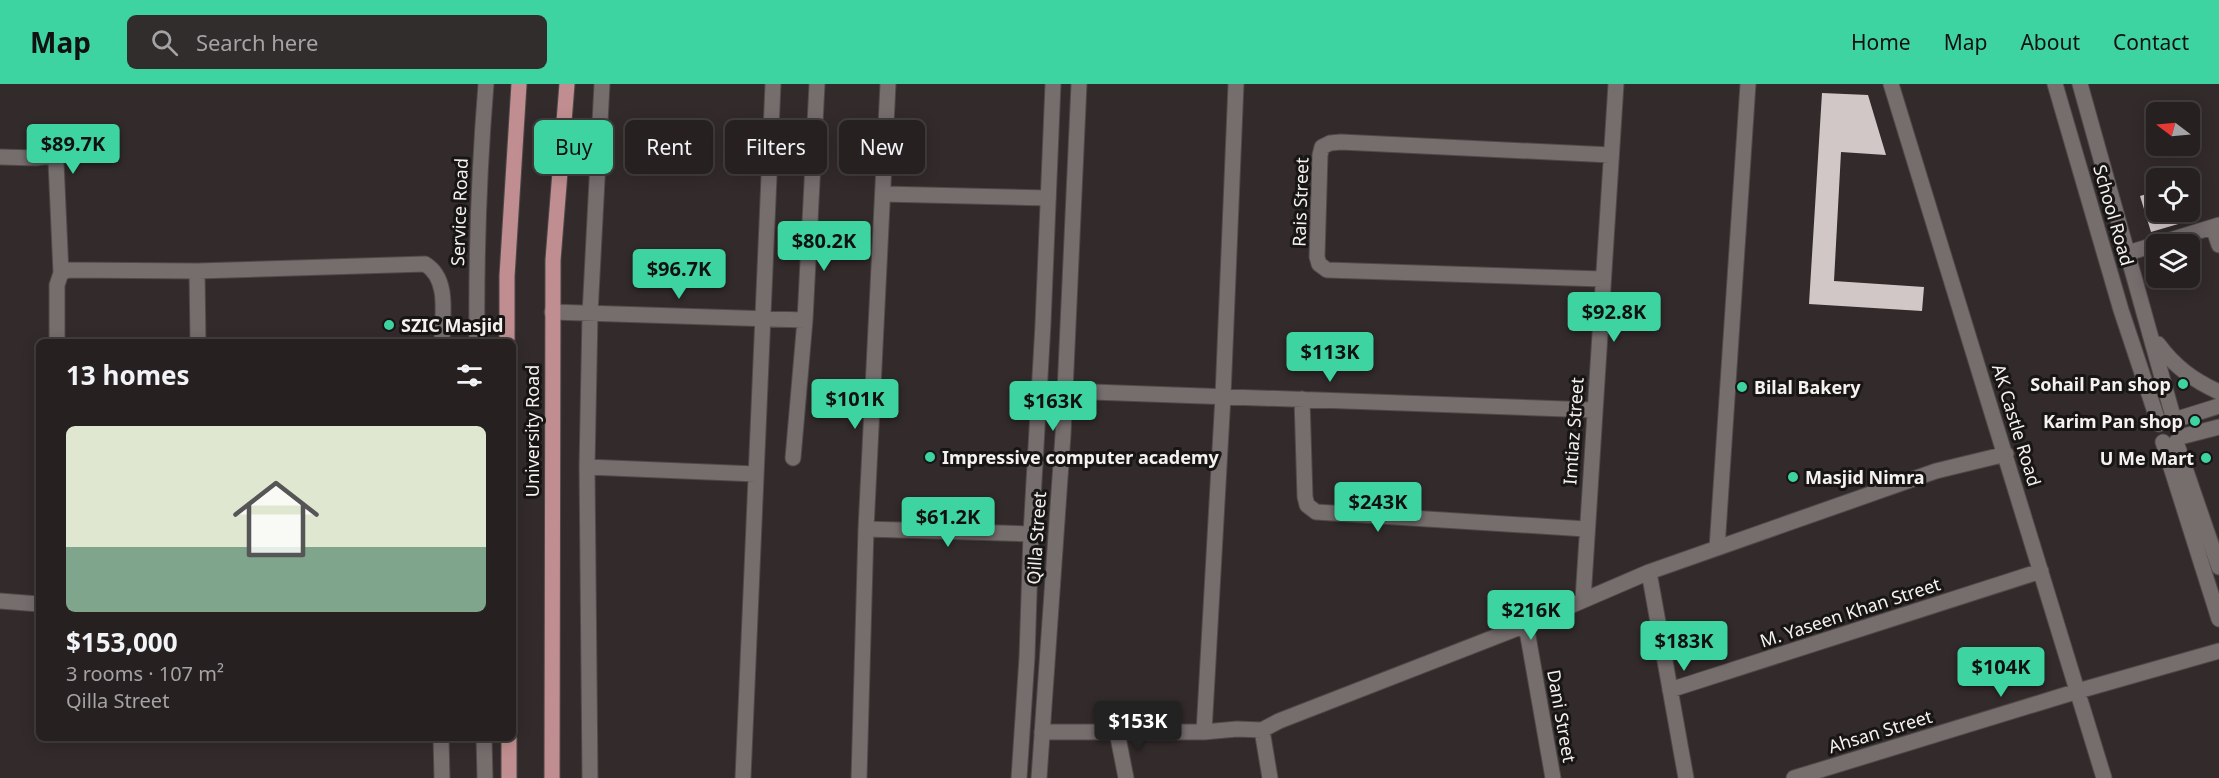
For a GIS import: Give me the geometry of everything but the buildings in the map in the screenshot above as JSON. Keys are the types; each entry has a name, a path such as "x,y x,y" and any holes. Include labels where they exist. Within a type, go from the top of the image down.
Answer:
{"main road":[{"name":"University Road","path":"507,339 507,276 519,84"},
{"name":"University Road","path":"552,778 553,260 567,84"},
{"path":"509,741 509,778"}],"street":[{"name":"Service Road","path":"477,339 481,141 486,84"},
{"path":"590,778 587,467 590,314 602,84"},
{"path":"743,778 773,84"},
{"path":"793,458 805,320 817,84"},
{"path":"859,778 866,529 888,84"},
{"name":"Qilla Street","path":"1019,778 1027,657 1053,84"},
{"name":"Qilla Street","path":"1039,778 1065,391 1079,84"},
{"path":"1204,732 1223,396 1236,84"},
{"name":"Imtiaz Street","path":"1583,600 1616,84"},
{"path":"1717,548 1748,84"},
{"name":"AK Castle Road","path":"1891,84 2104,778"},
{"name":"School Road","path":"2055,84 2121,310 2167,422"},
{"name":"School Road","path":"2080,84 2152,337 2167,422"},
{"name":"Rais Street","path":"1602,279 1327,270 1319,264 1317,257 1320,155 1322,147 1330,143 1341,142 1611,155"},
{"path":"0,157 51,156 56,162 61,273 57,285 57,339"},
{"path":"883,194 1048,198"},
{"path":"2128,254 2216,226 2219,245"},
{"path":"61,273 80,269 197,271 425,264 434,269 439,276 442,288 441,339"},
{"path":"197,271 198,339"},
{"path":"2121,310 2143,304"},
{"path":"552,312 805,320"},
{"path":"2152,337 2170,360 2192,379 2219,392"},
{"path":"1065,391 1594,410"},
{"path":"1302,399 1305,497 1307,505 1316,512 1586,529"},
{"path":"2219,406 2167,422 2158,436 2173,440 2219,427"},
{"path":"2167,422 2181,429 2173,440"},
{"path":"2173,440 2219,567"},
{"path":"2173,440 2219,619"},
{"path":"1042,732 1262,730 1279,721 1526,625 1649,572 1936,471 2006,454"},
{"path":"587,467 756,474"},
{"path":"866,529 1031,534"},
{"name":"M. Yaseen Khan Street","path":"1670,690 2041,571"},
{"path":"1649,572 1686,778"},
{"path":"0,600 36,604"},
{"name":"Dani Street","path":"1526,625 1553,778"},
{"name":"Ahsan Street","path":"1794,778 2078,691 2219,651"},
{"path":"1262,730 1270,778"},
{"path":"1118,732 1126,778"},
{"path":"439,776 441,741"},
{"path":"484,741 485,778"}],"place":[{"name":"SZIC Masjid","path":"389,325"},
{"name":"Sohail Pan shop","path":"2183,384"},
{"name":"Bilal Bakery","path":"1742,387"},
{"name":"Karim Pan shop","path":"2195,421"},
{"name":"Impressive computer academy","path":"930,457"},
{"name":"U Me Mart","path":"2206,458"},
{"name":"Masjid Nimra","path":"1793,477"}]}
